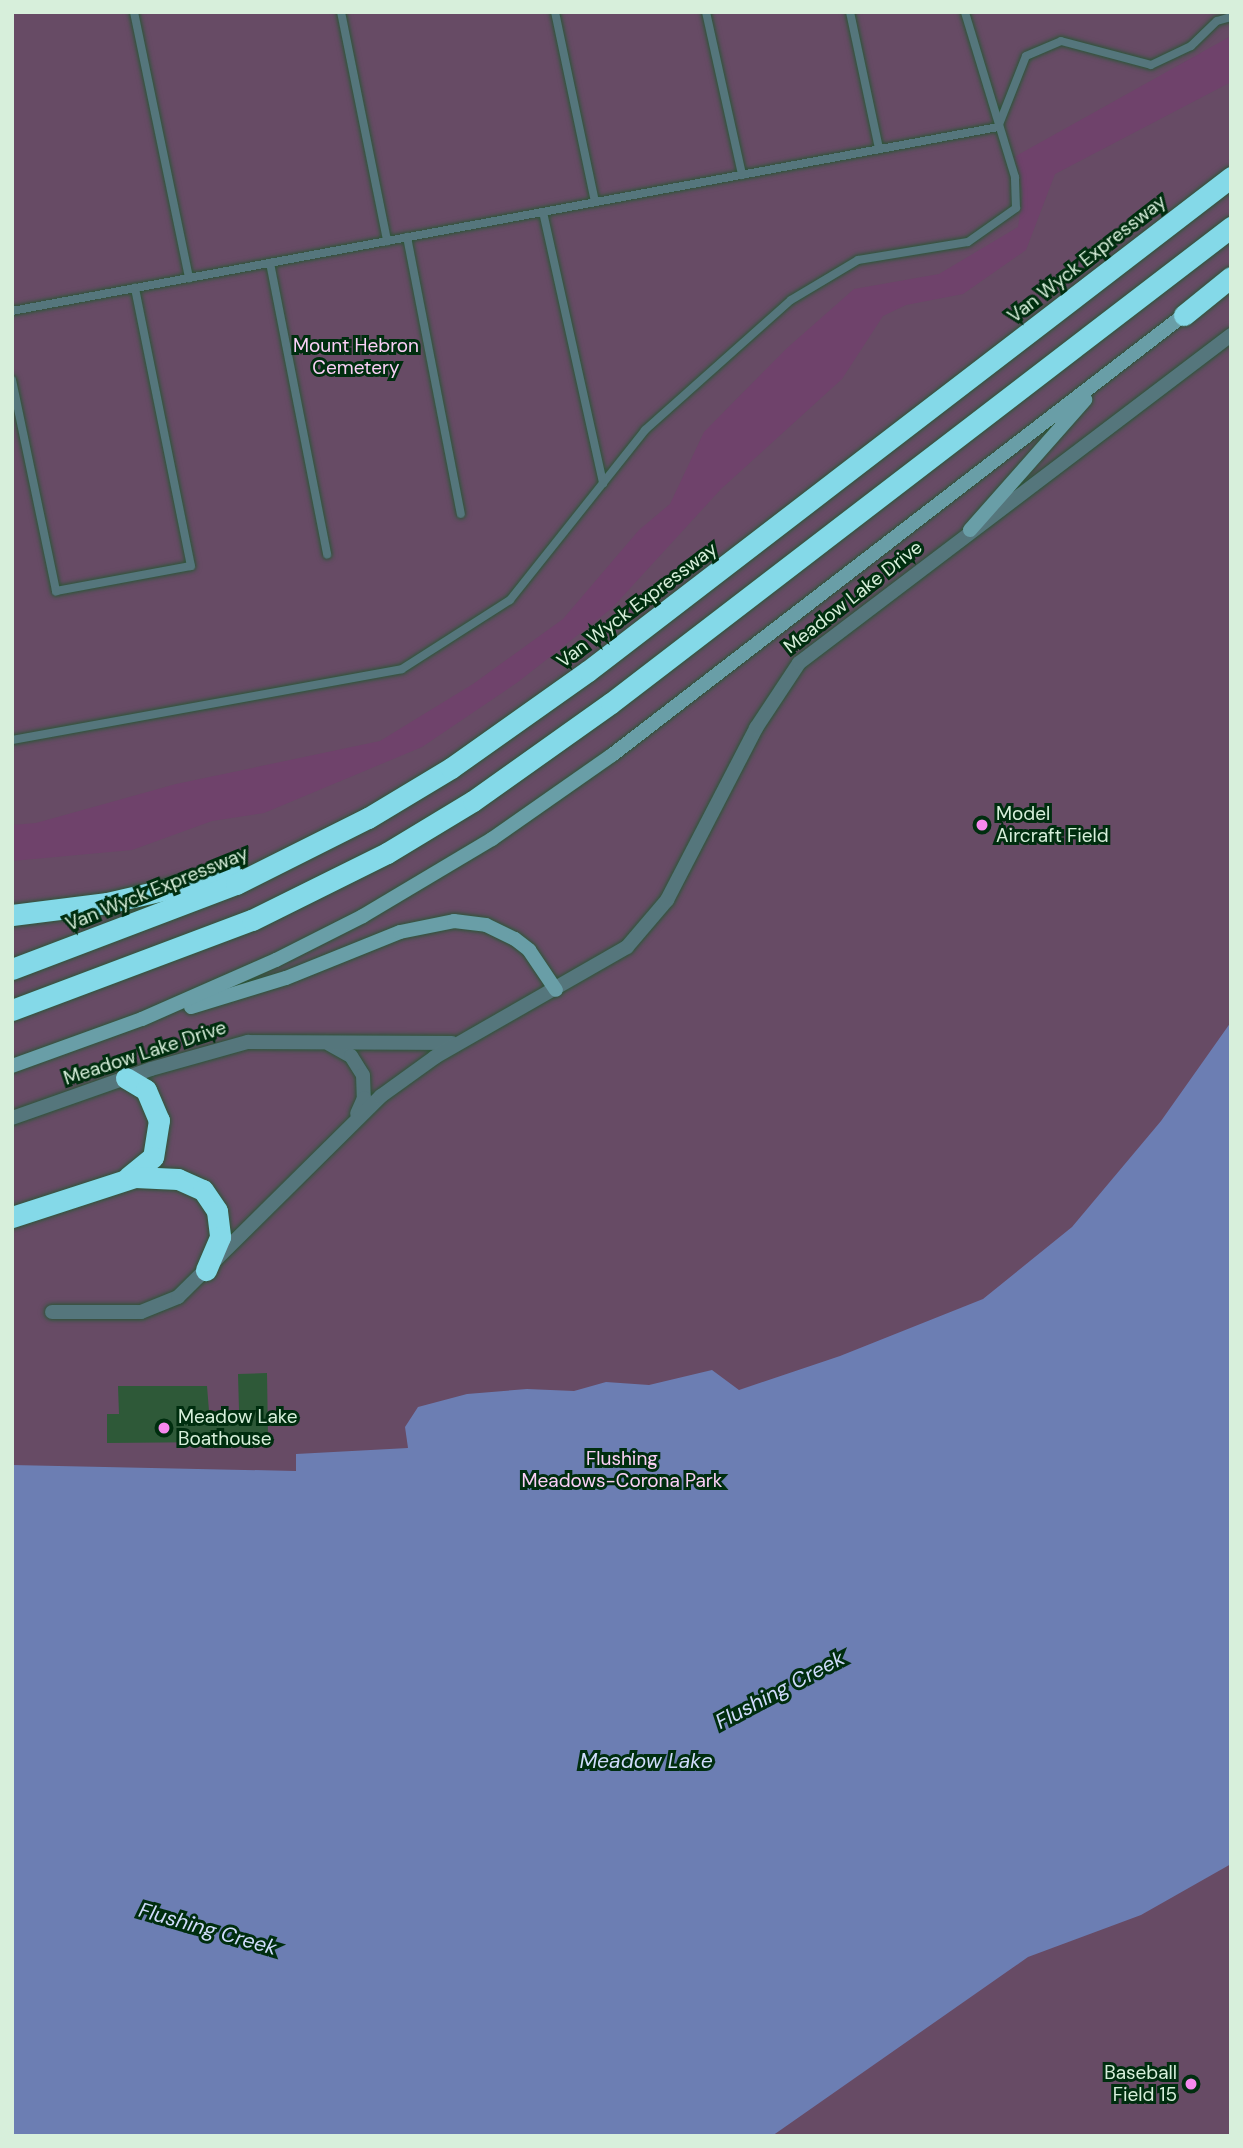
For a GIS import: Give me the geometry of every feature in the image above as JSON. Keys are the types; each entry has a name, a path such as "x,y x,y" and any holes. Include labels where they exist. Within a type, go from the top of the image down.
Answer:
{"highway":[{"path":"1112,268 1231,158"},
{"name":"Van Wyck Expressway","path":"12,969 192,903 279,864 410,794 533,712 1231,177"},
{"path":"12,1010 252,920 365,864 473,801 611,703 1231,226"},
{"path":"1184,315 1231,277"},
{"path":"12,915 107,903 279,864"},
{"path":"123,1180 153,1157 159,1131 153,1099 126,1077"},
{"path":"19,1215 123,1180 148,1175 178,1179 203,1190 220,1223 217,1249 206,1270"}],"street":[{"path":"142,1020 321,939 510,826 612,755 1117,366 1231,282"},
{"name":"Meadow Lake Drive","path":"349,1124 399,1082 461,1042 611,959 656,918 789,673 970,530 1231,335"},
{"path":"970,530 1117,366"},
{"path":"12,1066 142,1020 249,991 400,932 438,922 470,921 507,935 528,950 556,990"},
{"name":"Meadow Lake Drive","path":"12,1118 126,1077 248,1042 428,1046 461,1042"},
{"path":"52,1312 152,1310 178,1297 206,1270 349,1124 364,1098 362,1075 351,1056 320,1042"}],"lane":[{"path":"134,12 189,278"},
{"path":"341,12 387,241"},
{"path":"555,12 595,202"},
{"path":"706,12 741,175"},
{"path":"850,12 879,149"},
{"path":"12,740 402,669 510,600 552,552 645,430 791,300 858,260 968,242 1016,208 1015,177 965,12"},
{"path":"998,127 1026,56 1062,41 1123,61 1151,65 1191,46 1217,21 1231,17"},
{"path":"12,311 998,127"},
{"path":"543,212 603,482"},
{"path":"407,237 461,514"},
{"path":"270,263 327,554"},
{"path":"12,380 56,591 191,566 135,288"}],"green space":[{"name":"Flushing Meadows-Corona Park","path":"12,12 1231,12 1231,2136 12,2136"}],"shaded area":[{"path":"1231,36 1231,82 1055,174 1026,250 963,294 906,305 883,316 842,379 721,489 612,608 518,682 422,747 264,813 212,821 132,850 12,861 12,825 36,823 176,784 380,741 473,684 563,619 639,530 670,504 704,432 786,349 854,289 939,274 1018,227 1023,193 1014,157"}],"water":[{"name":"Meadow Lake","path":"1231,1022 1231,1864 1141,1915 1028,1957 772,2136 12,2136 12,1465 296,1471 296,1454 408,1448 405,1427 418,1407 467,1394 527,1389 574,1391 606,1382 649,1385 712,1370 739,1390 840,1356 983,1299 1072,1227 1161,1121"}],"building":[{"name":"Meadow Lake Boathouse","path":"267,1373 268,1437 220,1438 220,1442 107,1443 107,1414 119,1414 118,1386 207,1386 209,1411 239,1410 238,1374"}],"place":[{"name":"Model Aircraft Field","path":"982,825"},
{"name":"Meadow Lake Boathouse","path":"164,1428"},
{"name":"Baseball Field 15","path":"1191,2084"}],"park label":[{"name":"Mount Hebron Cemetery","path":"356,357"}],"water label":[{"name":"Flushing Creek","path":"780,1690"},
{"name":"Flushing Creek","path":"208,1929"}]}
